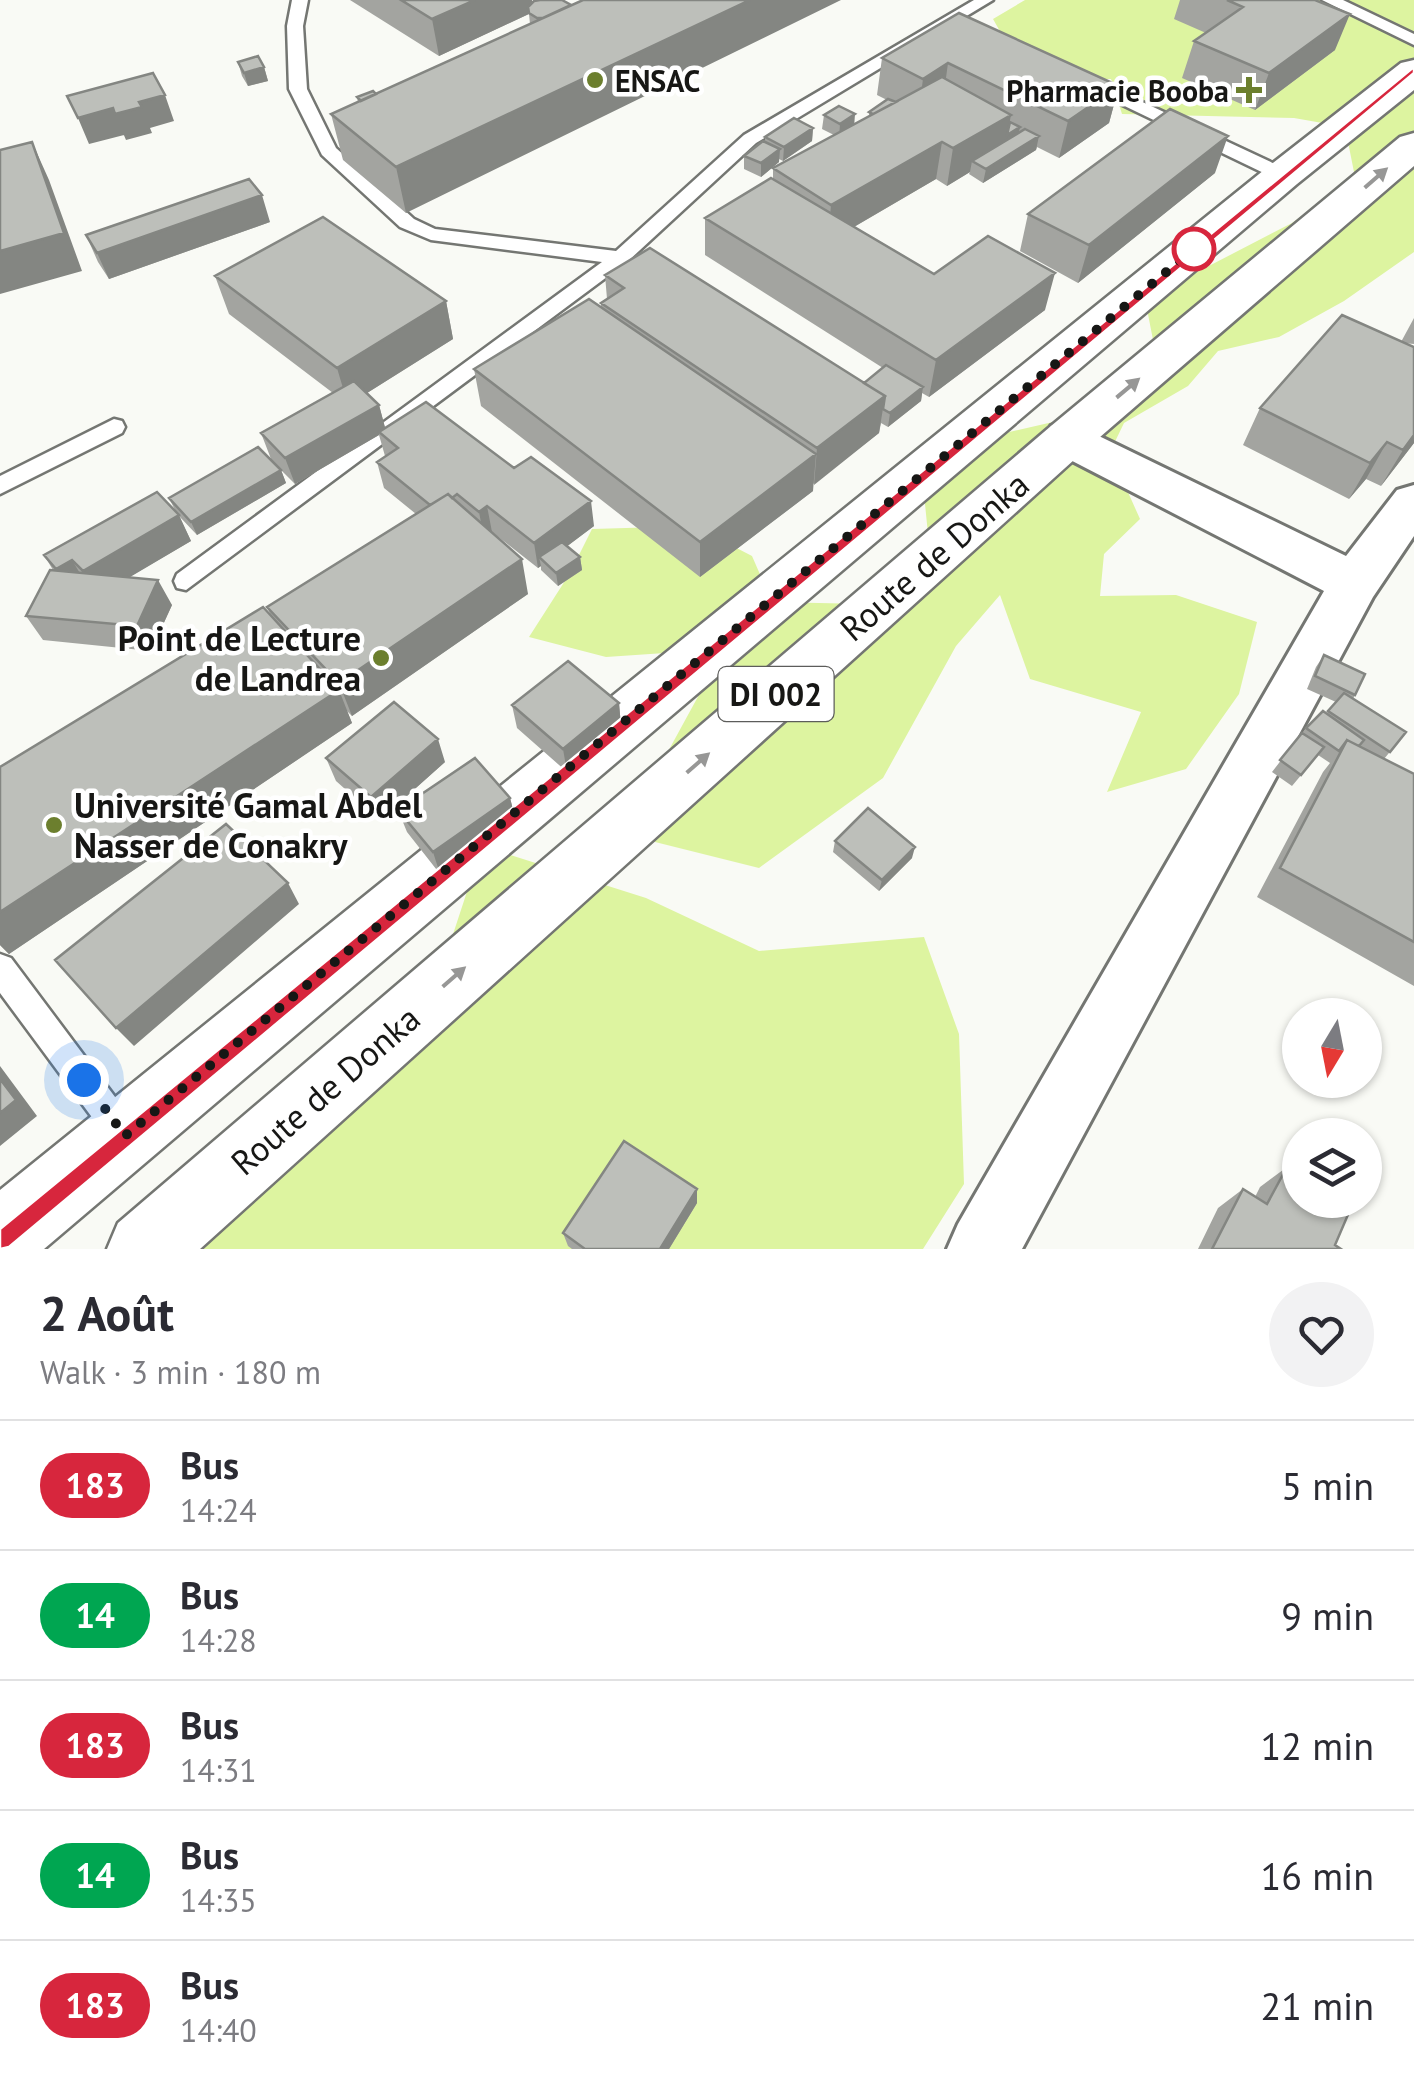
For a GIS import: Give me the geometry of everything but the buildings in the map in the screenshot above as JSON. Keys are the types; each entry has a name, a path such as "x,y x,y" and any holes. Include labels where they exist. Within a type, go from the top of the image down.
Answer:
{"main road":[{"name":"Route de Donka","path":"0,1238 1282,175 1414,70"},
{"name":"Route de Donka","path":"144,1249 1068,438 1414,146"}],"street":[{"path":"1068,438 1355,583"},
{"path":"983,1249 1355,583 1414,503"}],"lane":[{"path":"300,0 294,26 298,90 328,151 407,223 431,234 620,258"},
{"path":"186,581 620,258 750,139 965,23 986,0"},
{"path":"1330,0 1414,40"},
{"path":"1076,76 1282,175"},
{"path":"0,486 114,427"},
{"path":"0,968 125,1136"}],"green space":[{"path":"1025,0 1414,0 1414,252 1344,301 1279,337 1218,351 1188,386 1124,423 1110,452 1140,519 1104,554 1100,596 1176,595 1257,622 1239,694 1186,769 1107,792 1141,712 1030,679 1000,595 956,646 883,778 759,868 651,841 665,757 724,649 606,657 529,637 570,573 592,529 694,526 752,556 772,602 912,605 930,554 923,484 970,441 1066,419 1155,350 1145,299 1292,223 1355,177 1345,127 1294,118 1122,114 1111,79 1062,79 1014,56 993,19"},
{"path":"482,846 646,898 759,951 924,937 959,1034 964,1184 923,1249 165,1249 435,989"}],"bus line":[{"name":"183","path":"0,1238 1282,175 1414,70"}],"place":[{"name":"ENSAC","path":"595,80"},
{"name":"Pharmacie Booba","path":"1249,90"},
{"name":"Point de Lecture de Landrea","path":"381,658"},
{"name":"Université Gamal Abdel Nasser de Conakry","path":"54,825"}],"route":[{"path":"84,1080 125,1136 1194,249"}]}
